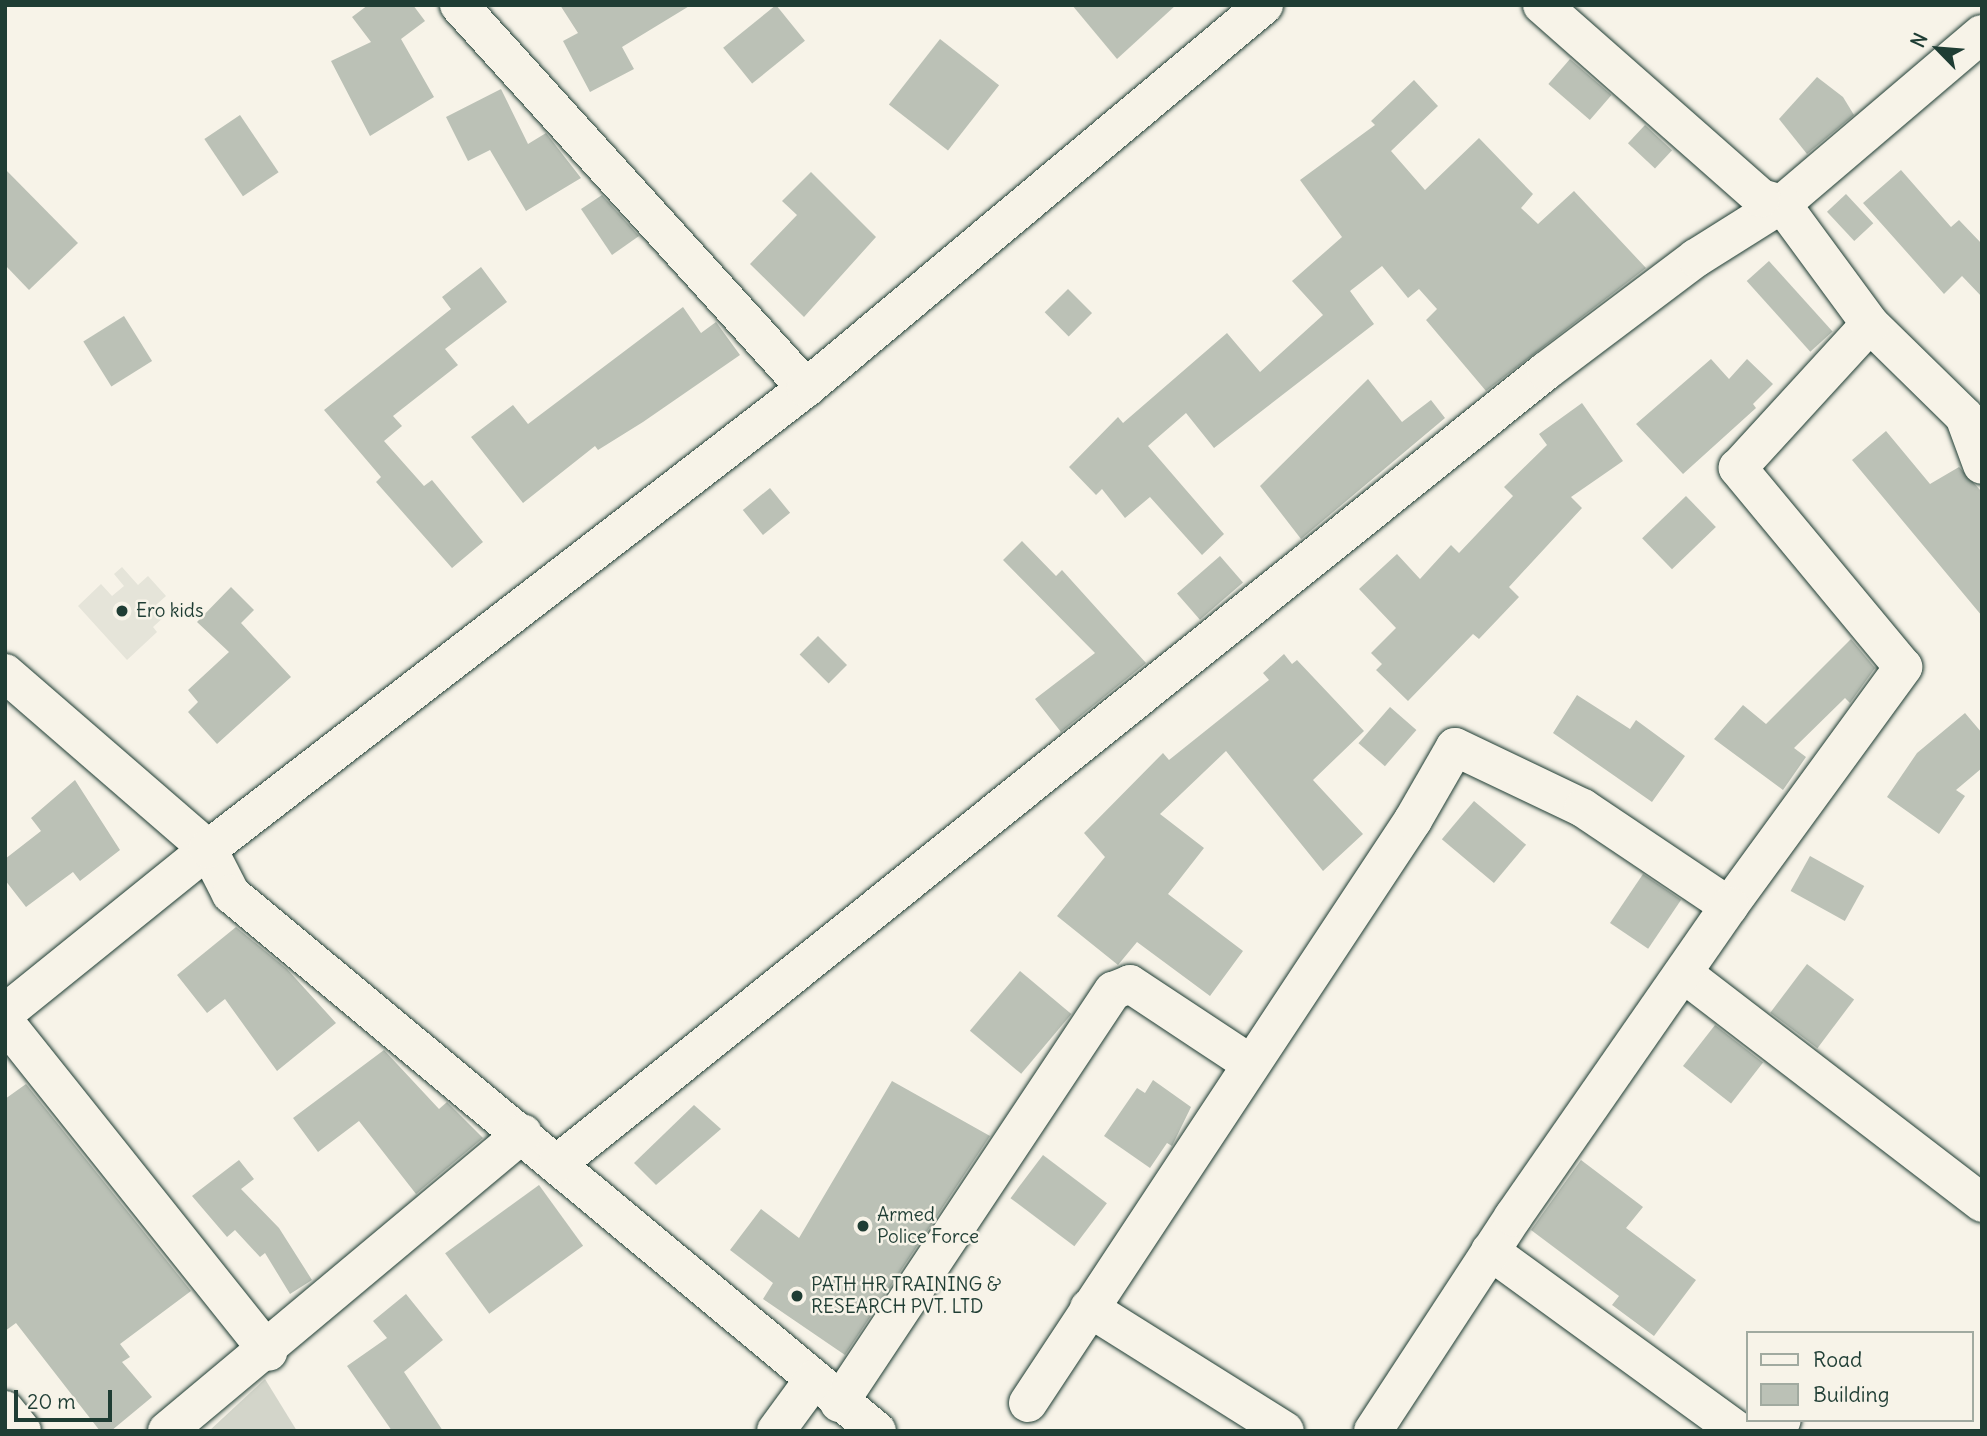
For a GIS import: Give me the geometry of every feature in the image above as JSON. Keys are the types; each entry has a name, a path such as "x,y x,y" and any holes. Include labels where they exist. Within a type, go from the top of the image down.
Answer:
{"street":[{"path":"458,5 806,388"},
{"path":"5,1013 208,849 806,388 1264,5"},
{"path":"1542,5 1761,198 1782,204 1870,324 1964,416 1982,465"},
{"path":"558,1163 1546,371 1696,258 1782,204 1982,34"},
{"path":"1373,1431 1490,1251 1729,906 1903,667 1738,468 1870,324"},
{"path":"5,673 208,849 231,894 523,1133 877,1431"},
{"path":"1028,1403 1455,747 1583,808 1729,906"},
{"path":"1684,974 1982,1203"},
{"path":"776,1431 827,1391 1113,991 1130,984 1251,1064"},
{"path":"5,1022 268,1352"},
{"path":"167,1431 268,1352 523,1133"},
{"path":"1490,1251 1738,1431"},
{"path":"1089,1308 1285,1431"},
{"path":"5,1410 22,1431"}],"shaded area":[{"name":"Ero kids","path":"122,567 138,585 148,576 166,596 156,605 165,616 153,627 157,632 127,660 78,606 101,584 112,596 124,586 114,574"},
{"path":"265,1379 297,1431 209,1431"}],"building":[{"path":"368,5 413,5 425,21 401,39 434,97 370,136 331,61 371,42 352,17"},
{"path":"560,5 691,5 622,47 634,69 590,92 563,41 578,33"},
{"path":"776,5 805,41 752,84 723,48"},
{"path":"1072,5 1176,5 1117,59"},
{"path":"940,39 999,85 948,151 889,104"},
{"path":"1570,59 1612,95 1590,120 1548,84"},
{"path":"1817,77 1843,97 1854,115 1807,154 1779,119"},
{"path":"1414,80 1438,106 1391,151 1425,190 1479,138 1533,194 1521,208 1538,224 1574,191 1646,268 1486,391 1426,320 1437,309 1419,289 1408,298 1382,266 1350,291 1374,324 1214,448 1186,413 1148,446 1224,534 1202,555 1150,497 1125,518 1102,489 1096,495 1069,467 1118,417 1123,423 1227,333 1260,372 1323,315 1292,281 1342,237 1300,180 1375,125 1371,121"},
{"path":"501,89 528,144 546,133 581,178 526,211 490,150 468,161 446,117"},
{"path":"240,115 279,172 243,196 204,139"},
{"path":"1645,125 1672,150 1655,169 1628,143"},
{"path":"5,169 78,243 29,290 5,265"},
{"path":"1901,170 1951,227 1959,220 1982,244 1982,297 1962,276 1944,294 1863,203"},
{"path":"811,172 876,237 804,317 750,264 797,215 782,201"},
{"path":"1846,194 1873,223 1854,241 1827,212"},
{"path":"602,195 639,236 612,255 581,209"},
{"path":"1769,261 1833,332 1810,352 1747,281"},
{"path":"481,267 507,302 445,349 458,365 393,416 402,426 384,441 424,486 432,480 483,542 452,568 376,482 381,477 324,410 451,309 442,297"},
{"path":"1068,289 1092,313 1069,336 1045,312"},
{"path":"683,307 701,333 716,322 740,355 643,422 598,450 595,446 523,503 471,437 513,405 528,424"},
{"path":"124,316 152,361 111,386 83,341"},
{"path":"1711,359 1729,379 1747,359 1773,384 1753,404 1756,408 1683,474 1636,424"},
{"path":"1368,379 1402,422 1431,400 1445,418 1301,539 1260,486"},
{"path":"1582,403 1623,461 1571,497 1582,508 1509,587 1519,597 1479,639 1473,634 1408,701 1376,670 1382,664 1371,653 1396,628 1359,589 1397,554 1420,579 1451,545 1459,553 1513,496 1504,487 1547,445 1539,434"},
{"path":"1886,431 1930,484 1959,467 1982,492 1982,616 1852,460"},
{"path":"770,488 790,513 763,535 743,510"},
{"path":"1686,496 1716,527 1672,569 1642,538"},
{"path":"1022,541 1056,576 1062,570 1146,663 1061,732 1035,699 1095,653 1003,560"},
{"path":"1220,556 1243,582 1200,620 1177,593"},
{"path":"231,587 254,610 241,623 291,677 217,744 188,712 198,702 188,690 229,652 197,622"},
{"path":"818,636 847,665 829,683 800,654"},
{"path":"1851,639 1875,668 1850,703 1845,698 1794,748 1806,757 1783,790 1714,739 1743,705 1766,724"},
{"path":"1284,654 1292,664 1297,660 1364,731 1313,780 1363,834 1323,871 1226,751 1160,814 1204,848 1168,894 1243,951 1210,996 1137,942 1118,965 1057,916 1105,857 1084,833 1163,753 1169,760 1269,680 1263,673"},
{"path":"1577,695 1630,729 1636,720 1685,756 1652,802 1553,733"},
{"path":"1390,707 1416,730 1385,766 1359,743"},
{"path":"1965,713 1982,733 1982,768 1956,790 1965,796 1939,834 1887,797 1917,753"},
{"path":"75,780 120,850 80,881 73,872 26,907 5,880 5,859 41,831 31,818"},
{"path":"1474,801 1526,845 1494,883 1442,839"},
{"path":"1810,856 1864,886 1845,921 1791,891"},
{"path":"1643,874 1681,900 1648,949 1610,923"},
{"path":"236,927 287,969 336,1023 277,1071 225,999 207,1013 177,975"},
{"path":"1807,964 1854,1000 1817,1048 1770,1013"},
{"path":"1020,971 1071,1014 1021,1074 970,1031"},
{"path":"1715,1025 1763,1063 1731,1104 1683,1066"},
{"path":"384,1050 439,1109 447,1102 483,1138 416,1194 359,1121 318,1152 293,1118"},
{"path":"1153,1080 1191,1107 1172,1146 1167,1143 1150,1168 1104,1136 1137,1088 1145,1093"},
{"path":"892,1081 990,1136 845,1355 763,1299 773,1283 730,1250 761,1209 799,1238"},
{"path":"26,1084 191,1291 120,1344 130,1357 122,1362 152,1397 111,1431 100,1431 16,1323 5,1331 5,1099"},
{"path":"694,1105 721,1129 656,1185 634,1163"},
{"path":"1043,1155 1107,1203 1074,1246 1011,1198"},
{"path":"239,1160 254,1179 241,1189 279,1228 312,1280 290,1294 265,1253 260,1257 235,1230 227,1237 192,1196"},
{"path":"1581,1160 1643,1207 1626,1228 1696,1280 1654,1336 1612,1305 1619,1296 1531,1230"},
{"path":"539,1185 583,1246 489,1314 445,1253"},
{"path":"406,1294 443,1340 404,1372 443,1431 392,1431 347,1366 387,1338 373,1321"}],"place":[{"name":"Ero kids","path":"122,611"},
{"name":"Armed Police Force","path":"863,1226"},
{"name":"PATH HR TRAINING & RESEARCH PVT. LTD","path":"797,1296"}]}
